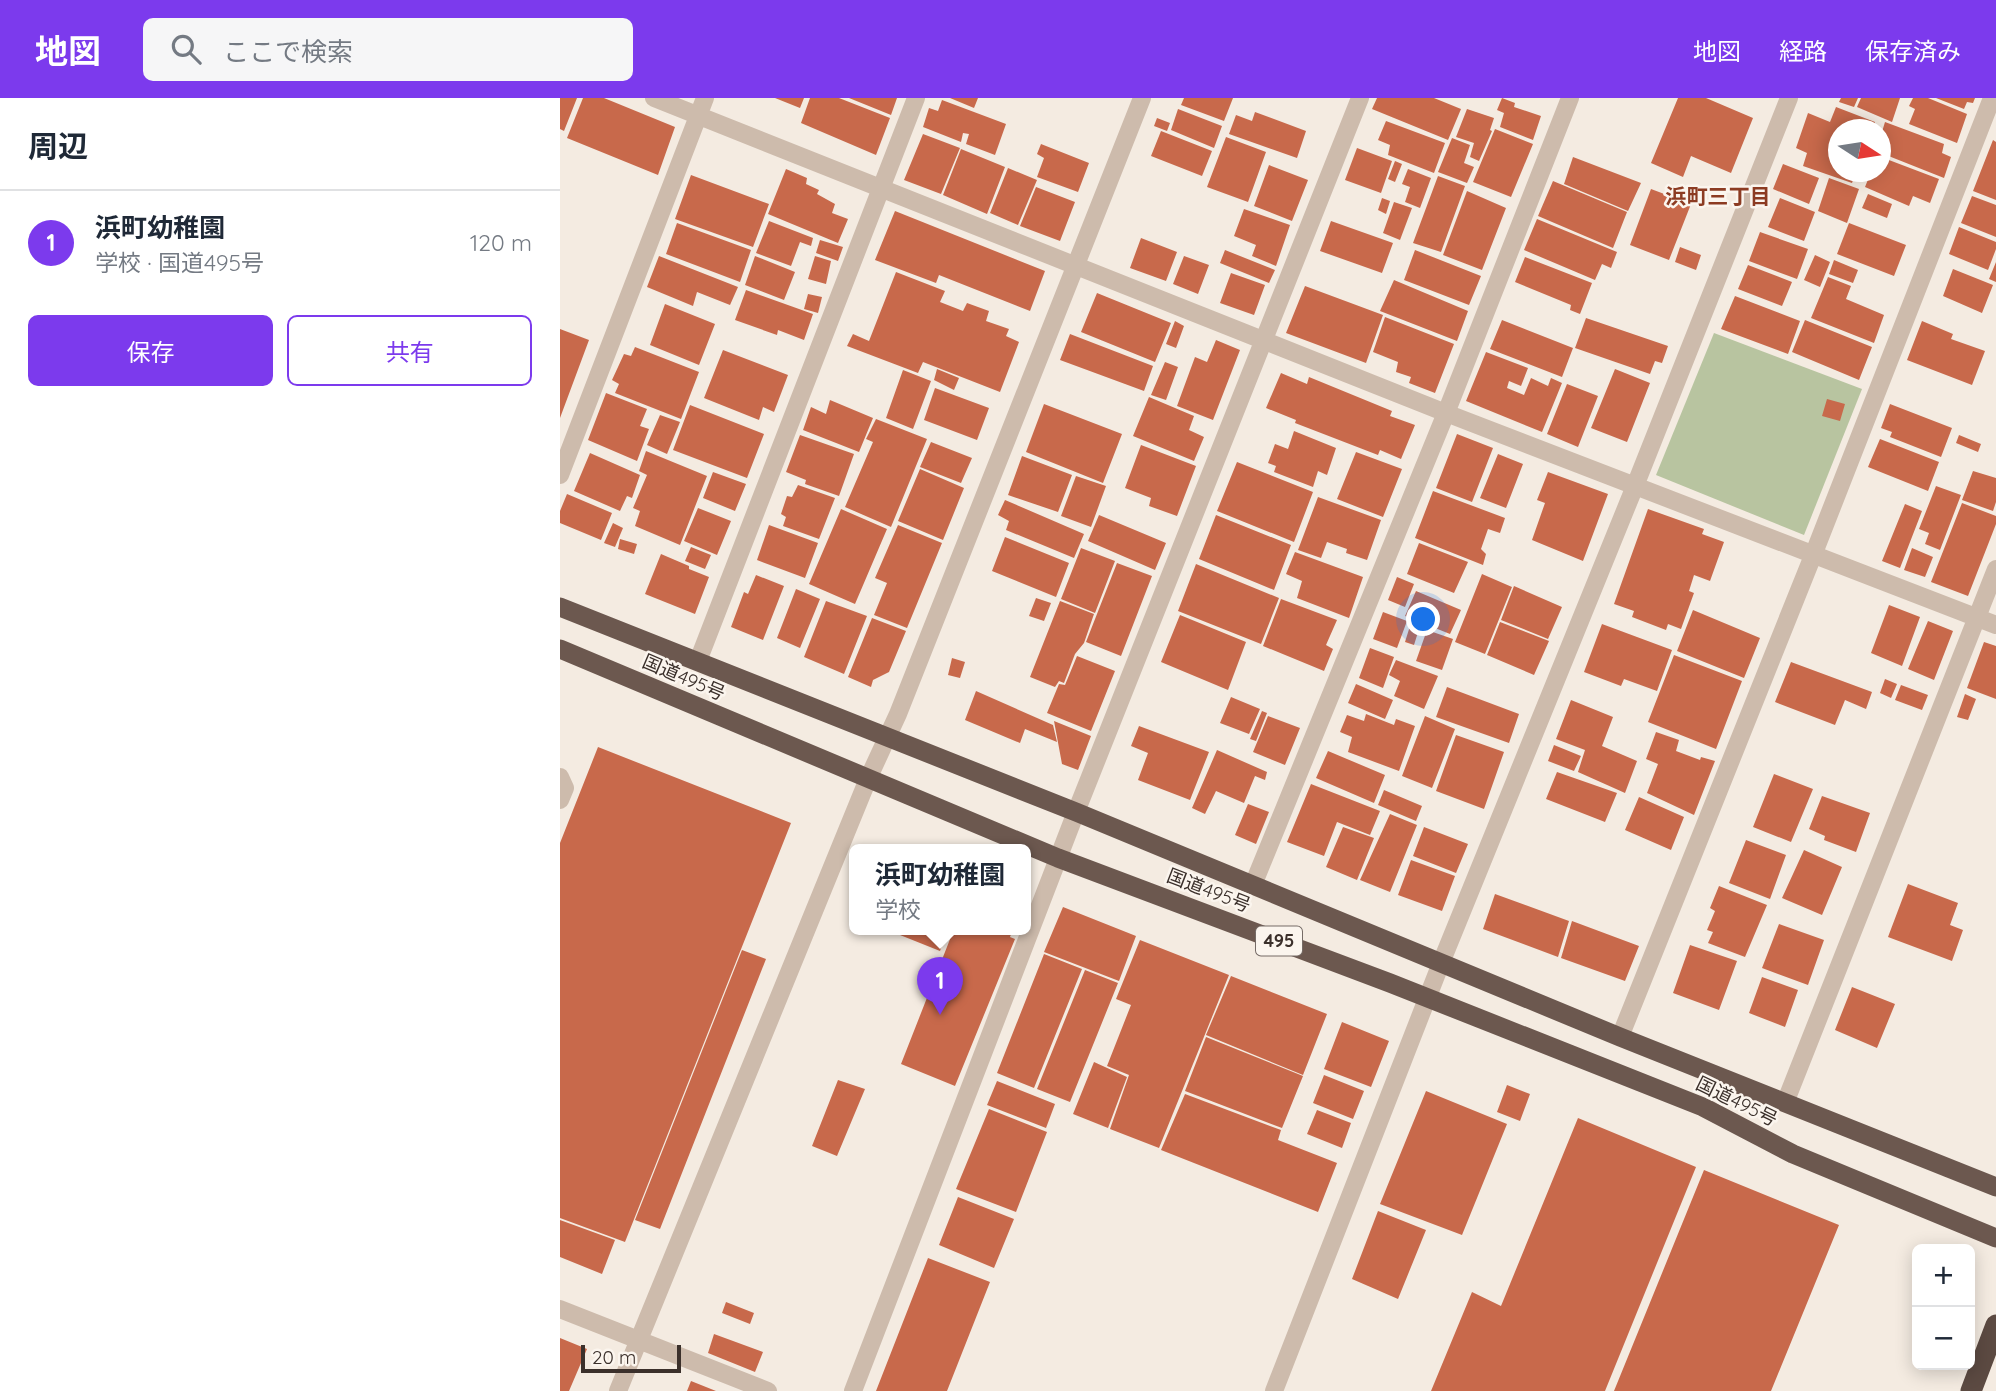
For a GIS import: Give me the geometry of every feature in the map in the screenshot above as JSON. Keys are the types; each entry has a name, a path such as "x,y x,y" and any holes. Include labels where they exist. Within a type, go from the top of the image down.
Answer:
{"highway":[{"name":"国道495号","path":"560,607 1076,812 1620,1037 1996,1186"},
{"name":"国道495号","path":"560,649 1024,844"},
{"name":"国道495号","path":"1031,847 1703,1107 1793,1154 1996,1238"},
{"path":"1970,1391 1996,1325"}],"street":[{"path":"654,98 1446,413 1996,625"},
{"path":"560,475 705,98"},
{"path":"698,661 916,98"},
{"path":"618,1391 868,779 888,737 1142,98"},
{"path":"1031,928 1360,98"},
{"path":"1253,886 1446,413 1570,98"},
{"path":"1274,1391 1427,998 1789,98"},
{"path":"1620,1037 1992,98"},
{"path":"1785,1103 1996,569"},
{"path":"560,776 565,788 560,800"},
{"path":"853,1391 1028,935"},
{"path":"560,1309 768,1391"}],"green space":[{"path":"1714,333 1862,389 1804,535 1656,475"}],"building":[{"path":"560,98 577,98 564,131 560,129"},
{"path":"583,98 604,98 675,127 658,175 567,138"},
{"path":"775,98 804,98 800,108"},
{"path":"810,98 839,98 890,118 876,155 801,123"},
{"path":"849,98 897,98 891,115"},
{"path":"950,98 978,98 974,108"},
{"path":"1184,98 1233,98 1224,121 1181,105"},
{"path":"1377,98 1434,98 1461,109 1448,140 1372,109"},
{"path":"1502,98 1515,103 1514,107 1541,116 1533,140 1500,127 1504,113 1497,110"},
{"path":"1678,98 1706,98 1753,118 1731,173 1691,156 1683,177 1651,163"},
{"path":"1841,98 1858,98 1854,107 1839,102"},
{"path":"1861,98 1900,98 1892,122 1891,119 1857,107"},
{"path":"1913,98 1928,98 1967,114 1957,143 1909,124 1915,109 1909,106"},
{"path":"1936,98 1975,98 1973,103 1967,102 1964,109"},
{"path":"942,100 1006,124 995,155 966,144 969,134 963,133 961,142 923,127 929,108 938,111"},
{"path":"1836,107 1867,119 1831,119"},
{"path":"1178,109 1222,126 1214,148 1171,130"},
{"path":"1467,109 1494,118 1490,130 1492,131 1479,161 1470,157 1474,143 1456,137"},
{"path":"1255,112 1306,131 1297,158 1229,134 1236,115 1252,121"},
{"path":"1808,113 1828,121 1828,175 1803,166 1807,153 1796,148"},
{"path":"1157,118 1170,123 1167,131 1154,126"},
{"path":"1386,121 1445,143 1434,173 1388,155 1390,145 1378,140"},
{"path":"1891,124 1944,144 1942,153 1951,157 1944,178 1891,157"},
{"path":"1495,129 1533,144 1511,197 1473,182"},
{"path":"1161,131 1212,151 1202,176 1151,156"},
{"path":"923,134 960,148 941,194 904,180"},
{"path":"1226,137 1266,152 1248,202 1207,187"},
{"path":"1452,138 1470,145 1464,163 1474,167 1467,183 1438,172"},
{"path":"1993,140 1996,142 1996,200 1973,191"},
{"path":"1041,144 1089,163 1078,192 1037,177 1044,158 1037,154"},
{"path":"1357,148 1392,161 1381,193 1345,180"},
{"path":"961,149 1005,167 987,214 943,195"},
{"path":"1573,157 1641,183 1628,211 1564,184"},
{"path":"1395,161 1402,164 1395,182 1388,179"},
{"path":"1891,161 1939,179 1930,203 1913,196 1909,206 1865,187 1867,182 1891,182"},
{"path":"1783,164 1819,178 1809,204 1773,189"},
{"path":"1269,165 1308,180 1292,221 1254,206"},
{"path":"1008,168 1037,180 1018,225 990,213"},
{"path":"786,169 807,178 806,184 819,190 817,194 835,204 832,213 848,219 838,243 768,214"},
{"path":"1408,169 1431,178 1420,208 1405,202 1410,187 1402,184"},
{"path":"691,175 769,204 753,247 675,219"},
{"path":"1438,176 1465,186 1441,252 1413,243"},
{"path":"1553,181 1627,212 1613,248 1538,216"},
{"path":"1828,181 1859,189 1847,223 1818,211"},
{"path":"1036,187 1075,202 1060,241 1020,226"},
{"path":"1651,189 1691,204 1669,260 1630,245"},
{"path":"1467,191 1506,208 1482,270 1443,255"},
{"path":"1868,194 1892,204 1887,218 1862,208"},
{"path":"1972,196 1996,205 1996,237 1961,223"},
{"path":"1382,198 1390,201 1386,214 1378,210"},
{"path":"1780,198 1815,212 1804,241 1768,227"},
{"path":"1394,202 1412,208 1400,240 1383,233"},
{"path":"1244,209 1290,225 1276,266 1252,256 1256,245 1234,236"},
{"path":"895,211 1045,271 1030,311 939,275 936,283 875,260"},
{"path":"1537,219 1617,252 1611,268 1602,264 1595,280 1524,250"},
{"path":"769,221 813,238 811,246 800,242 791,266 756,253"},
{"path":"1331,221 1393,243 1382,273 1320,251"},
{"path":"677,223 751,250 740,282 666,254"},
{"path":"1849,223 1906,245 1894,276 1837,254"},
{"path":"1959,227 1996,242 1988,270 1949,254"},
{"path":"1760,232 1808,249 1797,279 1749,261"},
{"path":"1141,238 1177,252 1166,281 1130,268"},
{"path":"820,240 843,247 838,261 816,253"},
{"path":"1680,247 1701,255 1696,270 1675,262"},
{"path":"1225,250 1275,270 1269,283 1220,263"},
{"path":"1415,250 1481,276 1469,305 1404,280"},
{"path":"1815,255 1830,262 1820,287 1804,280"},
{"path":"659,256 738,287 730,305 697,292 693,306 647,287"},
{"path":"755,256 795,272 784,300 745,285"},
{"path":"815,256 831,261 826,284 808,279"},
{"path":"1184,256 1209,265 1198,294 1173,284"},
{"path":"1525,257 1592,283 1580,314 1570,310 1571,305 1515,282"},
{"path":"1834,260 1858,270 1853,283 1829,274"},
{"path":"1996,262 1996,282 1989,279"},
{"path":"1748,265 1792,282 1782,306 1738,289"},
{"path":"1953,269 1993,285 1982,313 1943,296"},
{"path":"896,272 945,291 940,302 963,311 967,303 989,311 986,321 1009,329 1006,336 1019,342 1000,392 923,362 918,373 847,346 853,334 869,341"},
{"path":"1231,273 1265,285 1254,315 1220,303"},
{"path":"1828,277 1851,286 1846,299 1884,315 1874,343 1811,318"},
{"path":"1394,280 1468,311 1457,341 1380,311"},
{"path":"1305,286 1383,315 1366,363 1286,333"},
{"path":"746,290 813,314 804,340 778,330 777,335 735,320"},
{"path":"1097,293 1171,323 1155,362 1081,332"},
{"path":"808,294 822,297 818,313 804,309"},
{"path":"1735,296 1800,321 1788,354 1721,329"},
{"path":"665,304 715,324 699,365 650,345"},
{"path":"1385,317 1454,344 1435,393 1409,383 1411,377 1396,372 1398,362 1373,352"},
{"path":"1586,318 1668,346 1662,363 1655,361 1650,374 1575,348"},
{"path":"1502,320 1573,348 1562,377 1490,349"},
{"path":"1805,320 1872,347 1859,380 1792,352"},
{"path":"1175,321 1184,326 1176,348 1166,344"},
{"path":"1922,321 1953,334 1951,339 1985,351 1972,385 1907,360"},
{"path":"560,329 589,340 560,418"},
{"path":"1070,334 1153,366 1144,391 1060,360"},
{"path":"1216,340 1240,350 1213,420 1177,406 1195,357 1207,362"},
{"path":"635,347 699,372 681,419 615,393 619,384 612,380 624,354 631,356"},
{"path":"723,350 788,375 774,412 763,407 759,420 704,398"},
{"path":"1486,352 1528,368 1521,386 1509,381 1507,388 1524,395 1531,378 1548,386 1551,378 1562,383 1542,432 1466,401"},
{"path":"1165,362 1178,367 1166,400 1151,395"},
{"path":"937,369 959,378 954,390 934,380"},
{"path":"1615,369 1650,383 1627,442 1591,428"},
{"path":"903,370 931,381 913,429 886,418"},
{"path":"1281,373 1307,384 1309,377 1392,411 1390,416 1415,425 1401,459 1380,450 1378,455 1295,423 1296,420 1266,408"},
{"path":"1567,384 1598,396 1578,447 1547,434"},
{"path":"935,388 989,408 977,440 924,420"},
{"path":"606,393 647,409 640,426 649,429 637,461 588,440"},
{"path":"1149,397 1194,416 1189,430 1204,437 1194,461 1133,436"},
{"path":"1827,399 1845,404 1840,421 1822,416"},
{"path":"830,400 873,418 859,452 803,430 811,407 826,414"},
{"path":"1044,404 1122,434 1103,483 1026,452"},
{"path":"1890,404 1952,428 1941,457 1890,437 1892,432 1881,428"},
{"path":"690,405 764,434 747,478 673,450"},
{"path":"660,415 680,422 667,454 647,445"},
{"path":"876,419 927,439 891,527 845,507 873,442 866,439"},
{"path":"1294,431 1336,448 1327,475 1318,471 1313,487 1274,472 1276,466 1268,463 1275,444 1288,449"},
{"path":"1457,434 1493,448 1472,502 1436,488"},
{"path":"800,435 854,454 839,496 805,484 806,480 786,472"},
{"path":"1959,435 1981,444 1978,452 1956,443"},
{"path":"1880,439 1939,462 1928,491 1868,467"},
{"path":"931,442 972,458 961,483 920,467"},
{"path":"1141,445 1196,466 1177,516 1149,506 1151,498 1125,488"},
{"path":"646,451 707,476 680,545 635,526 640,511 633,508 647,475 639,471"},
{"path":"1356,452 1402,469 1383,517 1337,499"},
{"path":"590,453 640,475 632,498 627,496 620,511 574,491"},
{"path":"1498,454 1523,464 1506,508 1480,498"},
{"path":"1022,456 1072,475 1058,512 1008,495"},
{"path":"1237,462 1313,492 1294,542 1217,511"},
{"path":"920,469 964,488 943,540 898,521"},
{"path":"1973,471 1996,478 1996,502 1993,511 1962,500"},
{"path":"713,472 746,484 735,511 703,498"},
{"path":"1548,472 1608,494 1583,561 1532,540 1545,503 1537,500"},
{"path":"1076,476 1106,486 1091,527 1061,516"},
{"path":"798,485 835,498 819,539 783,526 786,517 781,514 787,496 792,497"},
{"path":"1936,486 1961,495 1940,550 1925,544 1929,533 1919,529"},
{"path":"1433,491 1505,518 1500,533 1488,529 1481,549 1486,554 1483,565 1415,538"},
{"path":"567,494 612,513 601,540 560,523 560,511"},
{"path":"1318,497 1381,520 1367,560 1346,553 1347,549 1327,542 1321,558 1298,550"},
{"path":"1005,500 1084,534 1074,558 1006,530 1009,521 998,515"},
{"path":"1962,503 1996,516 1996,524 1968,596 1931,582"},
{"path":"1905,504 1922,511 1900,568 1882,561"},
{"path":"698,508 731,521 717,555 684,541"},
{"path":"841,509 887,529 855,604 809,584"},
{"path":"1648,509 1704,529 1702,534 1724,542 1710,581 1694,575 1689,591 1694,593 1681,629 1668,624 1666,630 1632,617 1634,611 1614,604"},
{"path":"1099,515 1166,543 1155,570 1088,541"},
{"path":"1216,515 1291,545 1274,590 1199,559"},
{"path":"613,523 623,528 615,547 604,543"},
{"path":"769,525 818,543 805,578 757,560"},
{"path":"898,525 942,543 907,628 874,615 887,583 875,578"},
{"path":"1005,537 1069,563 1056,597 992,571"},
{"path":"620,539 637,544 634,554 618,549"},
{"path":"1419,543 1468,562 1454,593 1407,574"},
{"path":"691,547 711,555 705,569 685,561"},
{"path":"1081,548 1115,561 1095,613 1061,599"},
{"path":"1912,548 1933,557 1925,577 1904,570"},
{"path":"1295,552 1363,577 1349,618 1297,598 1302,581 1286,574"},
{"path":"661,554 709,577 695,614 645,594"},
{"path":"1117,563 1152,576 1121,656 1086,642"},
{"path":"1196,564 1279,598 1261,644 1178,611"},
{"path":"1482,574 1512,587 1485,654 1455,642"},
{"path":"756,575 784,586 763,640 731,627 744,592 748,594"},
{"path":"1397,577 1414,584 1405,607 1388,600"},
{"path":"1514,586 1562,607 1548,639 1501,620"},
{"path":"796,589 820,599 800,648 777,638"},
{"path":"1416,591 1461,610 1450,634 1405,616"},
{"path":"1036,598 1051,603 1044,621 1029,616"},
{"path":"1281,599 1337,620 1326,645 1333,649 1324,671 1263,646"},
{"path":"826,601 867,616 844,674 804,657"},
{"path":"1060,601 1094,614 1084,643 1075,654 1064,683 1059,681 1055,687 1030,677"},
{"path":"1889,605 1920,617 1902,666 1871,653"},
{"path":"1693,610 1760,638 1744,678 1677,651"},
{"path":"1383,612 1407,621 1397,648 1373,639"},
{"path":"1180,615 1246,642 1228,690 1161,662"},
{"path":"872,618 906,631 889,672 873,680 871,687 848,677"},
{"path":"1928,621 1953,631 1934,680 1908,669"},
{"path":"1500,622 1549,641 1534,675 1487,655"},
{"path":"1602,624 1672,650 1657,691 1624,679 1621,686 1584,672"},
{"path":"1410,626 1419,629 1414,645 1405,642"},
{"path":"1427,630 1453,639 1442,670 1416,661"},
{"path":"1984,642 1996,646 1996,699 1967,688"},
{"path":"1370,648 1394,657 1383,688 1359,678"},
{"path":"1674,655 1742,681 1716,749 1648,722"},
{"path":"1077,656 1115,671 1091,731 1047,713 1059,684 1065,685"},
{"path":"952,658 965,662 960,678 948,675"},
{"path":"1396,660 1438,676 1424,709 1394,696 1400,681 1389,675"},
{"path":"1791,662 1872,692 1866,709 1845,700 1835,725 1775,702"},
{"path":"1885,679 1897,684 1891,698 1880,693"},
{"path":"1356,684 1393,700 1385,719 1348,703"},
{"path":"1901,685 1928,695 1922,710 1895,700"},
{"path":"1447,687 1519,714 1509,743 1436,717"},
{"path":"976,691 1053,725 1057,742 1025,729 1020,743 965,720"},
{"path":"1965,694 1976,699 1968,720 1957,717"},
{"path":"1231,697 1260,709 1249,734 1220,723"},
{"path":"1571,700 1613,717 1602,746 1637,761 1625,793 1578,772 1585,750 1556,739"},
{"path":"1262,711 1267,713 1256,741 1250,739"},
{"path":"1366,714 1394,725 1396,719 1415,726 1399,771 1348,752 1352,737 1340,732 1347,715 1364,721"},
{"path":"1268,716 1300,728 1285,765 1253,752"},
{"path":"1425,716 1455,729 1432,788 1402,776"},
{"path":"1054,721 1091,736 1078,770 1062,764"},
{"path":"1139,726 1209,752 1190,800 1138,780 1148,753 1131,746"},
{"path":"1656,732 1679,740 1676,751 1700,760 1701,757 1715,761 1694,815 1647,793 1658,764 1646,759"},
{"path":"1456,735 1504,752 1484,809 1436,791"},
{"path":"1554,745 1581,756 1574,771 1548,761"},
{"path":"598,747 791,823 625,1242 560,1218 560,843"},
{"path":"1217,750 1267,772 1265,780 1255,776 1244,803 1216,791 1205,814 1192,808"},
{"path":"1328,751 1385,775 1374,803 1316,778"},
{"path":"1557,772 1617,793 1605,822 1546,799"},
{"path":"1774,774 1813,789 1791,842 1753,827"},
{"path":"1311,784 1380,811 1370,835 1337,822 1324,856 1287,842"},
{"path":"1384,790 1422,806 1416,821 1378,805"},
{"path":"1822,796 1870,813 1856,852 1824,840 1825,836 1809,829"},
{"path":"1639,797 1684,817 1671,850 1625,830"},
{"path":"1248,804 1269,812 1256,844 1235,835"},
{"path":"1390,814 1417,825 1390,892 1360,880"},
{"path":"1343,827 1374,838 1357,880 1326,867"},
{"path":"1424,827 1468,844 1456,873 1413,856"},
{"path":"1746,840 1786,855 1770,899 1729,883"},
{"path":"1804,850 1842,867 1822,915 1782,898"},
{"path":"1411,860 1455,876 1442,911 1398,895"},
{"path":"1908,884 1958,903 1950,925 1963,930 1952,961 1888,937"},
{"path":"1719,886 1767,905 1745,957 1708,943 1713,932 1707,930 1715,911 1710,908"},
{"path":"1495,894 1569,921 1558,957 1483,929"},
{"path":"1063,907 1136,936 1119,981 1044,952"},
{"path":"1572,921 1639,946 1625,981 1561,958"},
{"path":"1779,924 1824,940 1808,985 1762,968"},
{"path":"900,935 946,935 940,951"},
{"path":"952,935 1011,935 1015,939 955,1086 901,1064"},
{"path":"1140,940 1229,975 1159,1148 1110,1129 1129,1075 1107,1066 1131,1005 1116,999"},
{"path":"1690,945 1737,961 1719,1010 1673,993"},
{"path":"742,950 766,959 660,1229 635,1220"},
{"path":"1044,954 1082,969 1034,1088 997,1073"},
{"path":"1085,970 1118,983 1070,1102 1037,1089"},
{"path":"1231,976 1327,1014 1303,1075 1206,1035"},
{"path":"1762,977 1798,990 1785,1027 1749,1013"},
{"path":"1852,987 1895,1004 1877,1048 1835,1030"},
{"path":"1342,1022 1389,1041 1371,1087 1324,1069"},
{"path":"1206,1037 1303,1076 1282,1128 1185,1091"},
{"path":"1094,1062 1127,1077 1108,1128 1073,1114"},
{"path":"1324,1075 1364,1091 1353,1119 1313,1103"},
{"path":"838,1080 865,1089 837,1156 812,1146"},
{"path":"997,1081 1055,1104 1046,1128 987,1105"},
{"path":"1507,1085 1530,1094 1520,1121 1497,1112"},
{"path":"1426,1091 1507,1124 1462,1235 1380,1204"},
{"path":"1185,1094 1281,1130 1278,1140 1337,1163 1318,1212 1161,1150"},
{"path":"989,1109 1047,1132 1016,1212 956,1189"},
{"path":"1317,1110 1351,1123 1342,1148 1307,1134"},
{"path":"1578,1118 1696,1167 1605,1391 1431,1391 1472,1292 1501,1306"},
{"path":"1704,1170 1839,1225 1771,1391 1614,1391"},
{"path":"958,1197 1014,1219 994,1268 939,1245"},
{"path":"1378,1211 1426,1230 1398,1299 1352,1279"},
{"path":"560,1220 615,1240 602,1274 560,1257"},
{"path":"928,1258 990,1282 947,1391 876,1391"},
{"path":"726,1302 754,1313 750,1324 722,1313"},
{"path":"714,1334 763,1352 755,1372 708,1353"},
{"path":"560,1338 587,1349 569,1391 560,1391"},
{"path":"691,1381 716,1391 687,1391"}],"place":[{"name":"浜町幼稚園","path":"940,1015"}],"district":[{"name":"浜町三丁目","path":"1718,197"}]}
